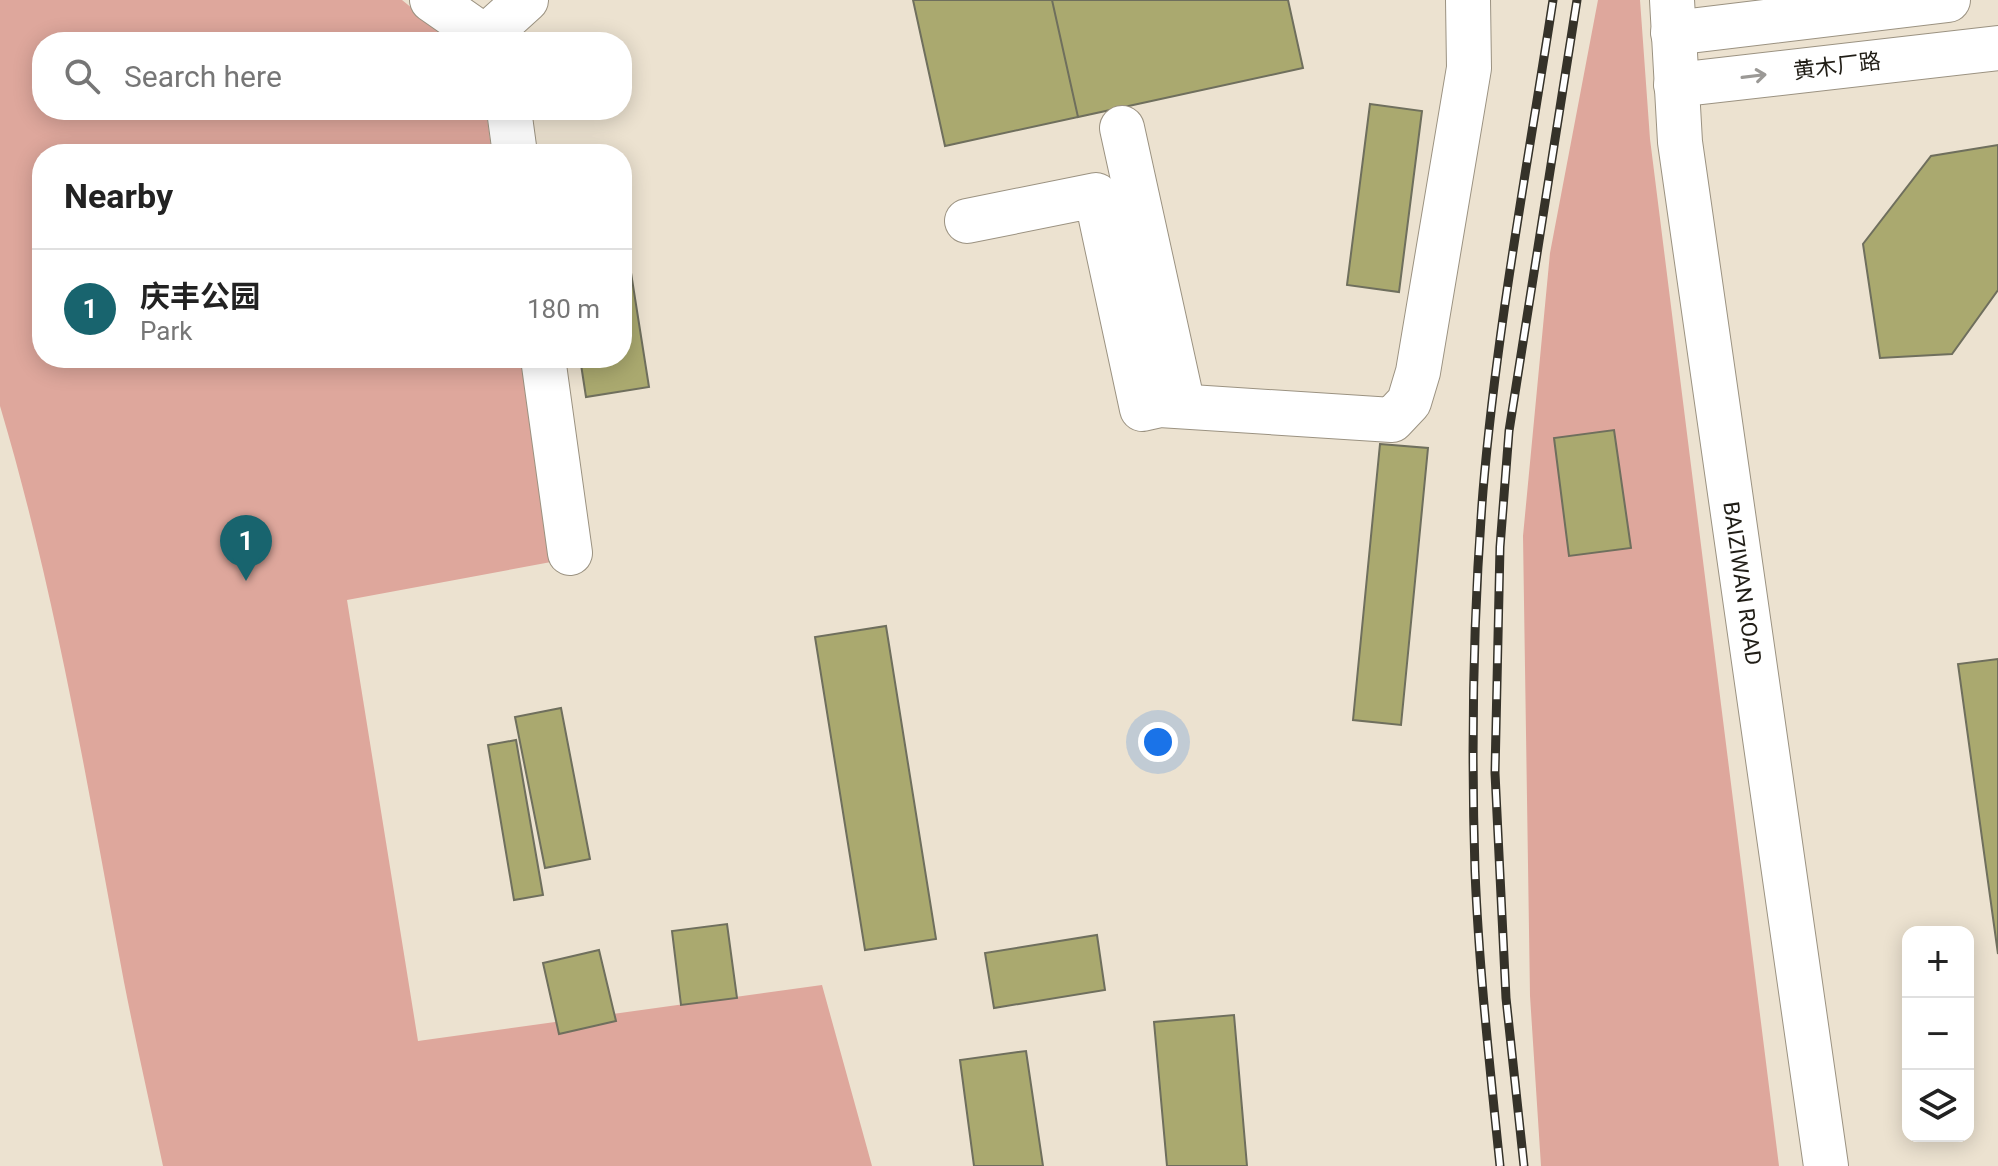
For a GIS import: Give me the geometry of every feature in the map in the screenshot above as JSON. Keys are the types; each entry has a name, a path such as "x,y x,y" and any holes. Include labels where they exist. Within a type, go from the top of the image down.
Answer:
{"street":[{"path":"432,0 475,32"},
{"path":"494,32 526,0"},
{"path":"967,221 1096,195 1142,409 1160,405 1183,406 1392,420 1409,402 1418,372 1469,68 1468,0"},
{"path":"1672,16 1948,0"},
{"name":"BAIZIWAN ROAD","path":"1672,16 1680,142 1826,1166"},
{"name":"黄木厂路","path":"1676,85 1998,48"},
{"path":"510,120 514,144"},
{"path":"1122,128 1183,406"},
{"path":"544,368 570,553"}],"shaded area":[{"path":"0,0 402,0 434,26 439,32 32,32 32,120 487,120 491,144 32,144 32,368 523,368 551,562 347,600 418,1041 822,985 872,1166 163,1166 54,620 0,406"},
{"path":"1598,0 1640,0 1650,139 1779,1166 1541,1166 1530,996 1523,536 1550,253"}],"building":[{"path":"913,0 1052,0 1078,117 945,146"},
{"path":"1052,0 1288,0 1303,68 1078,117"},
{"path":"1370,104 1422,111 1399,292 1347,285"},
{"path":"1998,145 1998,290 1952,354 1880,358 1863,244 1931,156"},
{"path":"632,279 649,387 586,397 582,368 632,368"},
{"path":"1614,430 1631,548 1569,556 1554,438"},
{"path":"1380,444 1428,448 1401,725 1353,720"},
{"path":"886,626 936,939 865,950 815,637"},
{"path":"1998,659 1998,954 1958,664"},
{"path":"561,708 590,859 545,868 515,717"},
{"path":"516,740 543,895 514,900 488,745"},
{"path":"727,924 737,998 681,1005 672,931"},
{"path":"1097,935 1105,990 994,1008 985,953"},
{"path":"599,950 616,1021 559,1034 543,963"},
{"path":"1234,1015 1247,1166 1167,1166 1154,1022"},
{"path":"1026,1051 1043,1166 974,1166 960,1060"}],"railway":[{"path":"1500,1166 1475,871 1473,728 1477,586 1496,368 1553,0"},
{"path":"1524,1166 1506,998 1495,773 1500,547 1509,431 1577,0"}],"place":[{"name":"庆丰公园","path":"246,581"}]}
